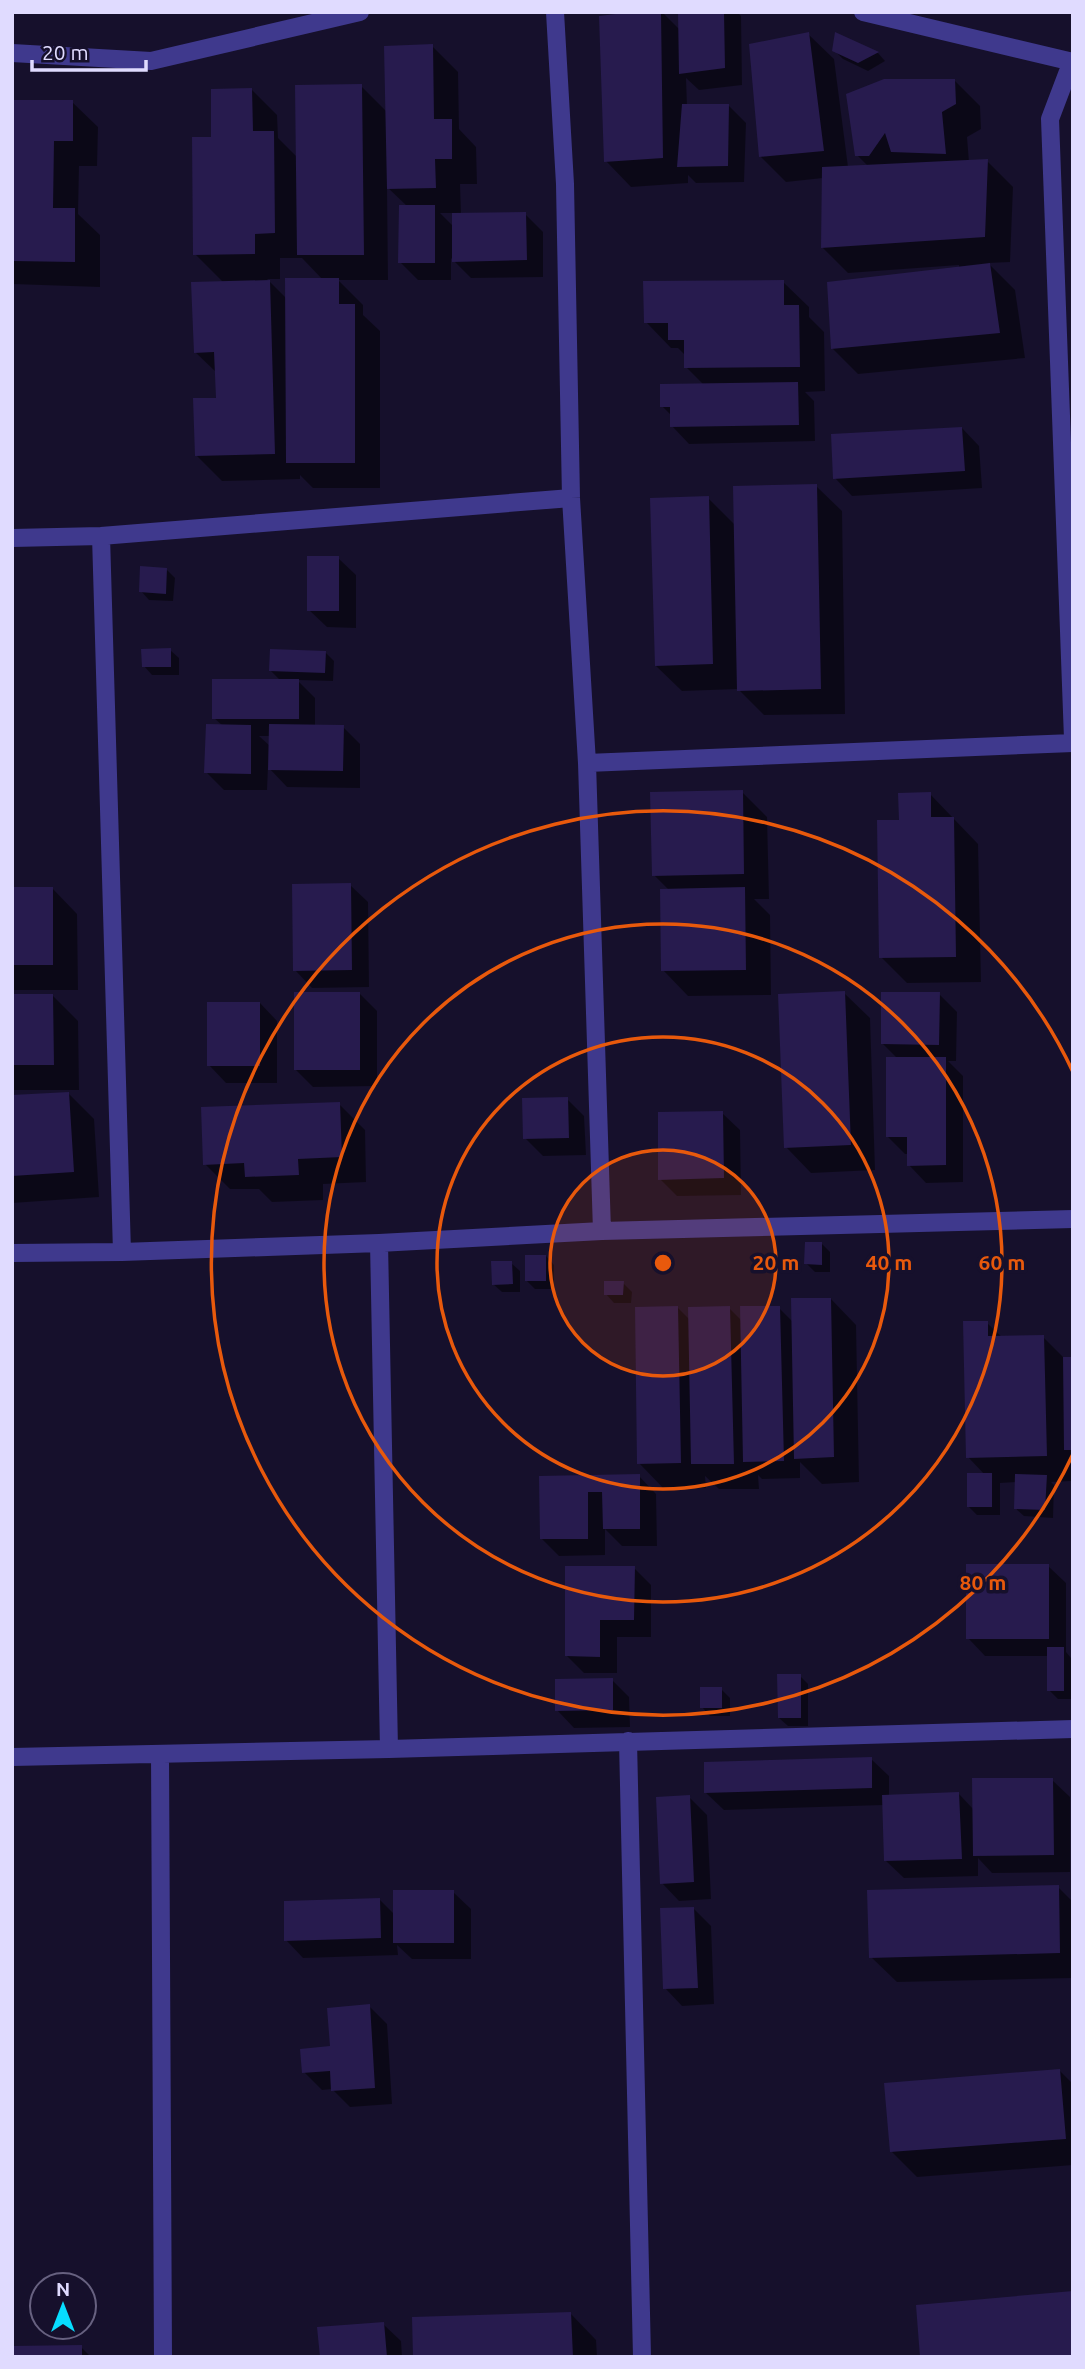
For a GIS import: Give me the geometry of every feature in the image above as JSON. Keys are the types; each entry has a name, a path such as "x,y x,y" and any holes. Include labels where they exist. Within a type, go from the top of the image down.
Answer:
{"street":[{"path":"12,53 151,61 360,12"},
{"path":"555,12 565,184 571,498 587,763 602,1231"},
{"path":"587,763 1073,741 1050,119 1072,61 863,12"},
{"path":"12,538 101,536 571,498"},
{"path":"101,536 122,1252"},
{"path":"12,1254 379,1243 602,1231 1073,1219"},
{"path":"379,1243 388,1749"},
{"path":"12,1757 388,1749 1073,1728"},
{"path":"628,1741 642,2357"},
{"path":"160,1754 163,2357"}],"building":[{"path":"661,12 663,158 604,162 599,16"},
{"path":"678,12 724,12 725,68 679,74"},
{"path":"809,32 824,151 759,157 749,44"},
{"path":"835,32 879,52 858,63 832,51"},
{"path":"433,44 434,119 452,119 452,159 435,159 436,188 387,189 384,46"},
{"path":"884,79 955,79 956,104 942,112 946,154 891,152 885,133 869,156 855,156 846,94"},
{"path":"362,84 364,255 297,255 295,85"},
{"path":"252,88 253,131 274,131 275,233 255,234 255,254 193,255 192,137 211,137 211,89"},
{"path":"12,100 73,100 73,141 54,141 53,208 75,208 75,262 12,261"},
{"path":"682,104 729,104 728,166 677,167"},
{"path":"988,159 985,237 821,248 822,167"},
{"path":"399,205 435,205 435,263 398,263"},
{"path":"526,212 527,260 452,262 452,213"},
{"path":"990,263 1000,333 831,349 827,282"},
{"path":"285,278 339,278 339,304 355,304 355,463 286,463"},
{"path":"270,280 275,454 195,456 193,398 216,398 214,352 194,353 191,282"},
{"path":"784,280 784,305 799,305 800,367 684,368 684,340 668,340 668,323 644,323 643,281"},
{"path":"798,382 799,425 670,427 670,407 660,407 660,384"},
{"path":"962,427 965,471 833,479 831,434"},
{"path":"817,484 821,689 737,691 733,486"},
{"path":"709,496 713,664 655,666 650,498"},
{"path":"307,556 339,556 339,611 307,611"},
{"path":"140,566 167,568 166,594 139,592"},
{"path":"171,648 171,667 142,667 141,649"},
{"path":"270,649 326,651 325,673 269,671"},
{"path":"212,679 299,679 299,719 212,719"},
{"path":"206,724 251,725 251,774 204,773"},
{"path":"269,724 344,725 343,771 268,770"},
{"path":"743,790 744,874 652,876 650,792"},
{"path":"931,792 931,817 954,817 956,957 879,958 877,820 899,820 898,793"},
{"path":"351,883 352,970 293,971 292,884"},
{"path":"12,887 53,887 53,965 12,965"},
{"path":"745,887 746,970 661,971 660,889"},
{"path":"845,991 851,1145 784,1148 778,994"},
{"path":"294,992 360,992 360,1070 294,1070"},
{"path":"881,992 940,992 939,1045 881,1044"},
{"path":"12,994 53,994 54,1065 12,1065"},
{"path":"207,1002 260,1002 260,1066 207,1066"},
{"path":"886,1057 946,1057 946,1165 907,1166 907,1137 886,1137"},
{"path":"69,1092 74,1172 12,1176 12,1095"},
{"path":"568,1097 569,1138 523,1139 522,1098"},
{"path":"340,1102 342,1157 298,1159 299,1175 245,1177 244,1163 203,1165 201,1107"},
{"path":"723,1111 724,1178 658,1180 658,1112"},
{"path":"805,1242 822,1242 822,1265 804,1264"},
{"path":"525,1255 546,1255 546,1281 525,1281"},
{"path":"491,1261 512,1261 513,1284 492,1285"},
{"path":"604,1281 624,1281 623,1295 604,1295"},
{"path":"791,1298 831,1298 834,1457 794,1459"},
{"path":"678,1306 681,1463 637,1464 635,1307"},
{"path":"730,1306 734,1464 691,1464 688,1307"},
{"path":"740,1306 780,1306 784,1461 743,1462"},
{"path":"963,1321 988,1321 988,1336 1044,1335 1047,1456 966,1458"},
{"path":"1063,1357 1073,1357 1073,1450 1064,1450"},
{"path":"967,1473 992,1473 992,1507 967,1507"},
{"path":"640,1474 640,1529 603,1529 602,1492 588,1492 588,1539 540,1539 539,1476"},
{"path":"1015,1474 1047,1475 1045,1510 1014,1509"},
{"path":"966,1564 1049,1564 1049,1639 966,1639"},
{"path":"565,1566 635,1566 634,1620 600,1620 600,1657 565,1656"},
{"path":"1047,1647 1064,1647 1064,1691 1047,1691"},
{"path":"777,1674 801,1674 801,1718 778,1718"},
{"path":"613,1678 613,1710 555,1711 555,1679"},
{"path":"700,1687 722,1687 722,1708 700,1708"},
{"path":"872,1757 872,1788 704,1793 704,1762"},
{"path":"972,1778 1053,1778 1054,1855 973,1856"},
{"path":"959,1792 962,1859 884,1861 882,1795"},
{"path":"690,1795 694,1882 660,1884 656,1797"},
{"path":"1059,1885 1060,1953 869,1958 867,1890"},
{"path":"393,1890 454,1890 454,1943 393,1943"},
{"path":"380,1898 381,1938 284,1941 284,1901"},
{"path":"694,1907 698,1988 663,1989 660,1908"},
{"path":"370,2004 375,2088 331,2091 330,2071 302,2073 300,2049 330,2046 327,2008"},
{"path":"1060,2069 1066,2139 890,2152 884,2083"},
{"path":"1073,2291 1073,2357 920,2357 916,2305"},
{"path":"571,2312 573,2357 413,2357 412,2317"},
{"path":"384,2322 387,2357 320,2357 317,2327"},
{"path":"82,2345 82,2357 12,2357 12,2346"}]}
